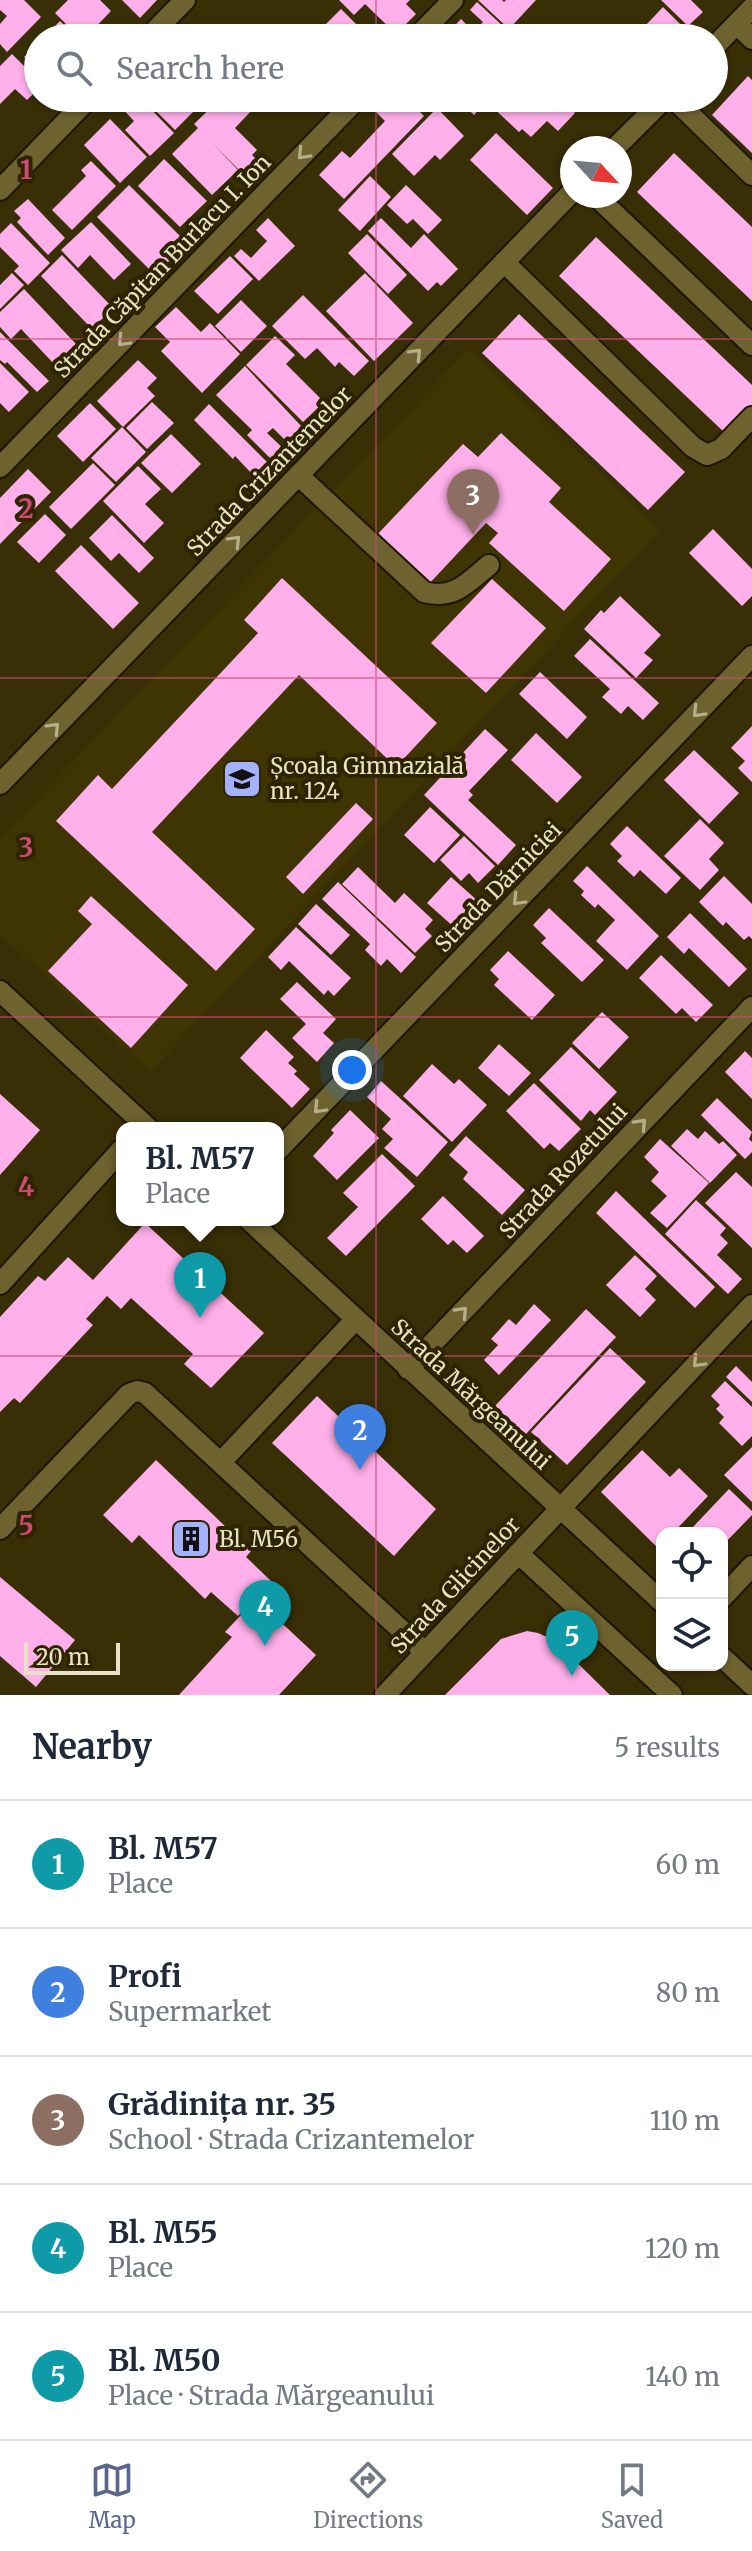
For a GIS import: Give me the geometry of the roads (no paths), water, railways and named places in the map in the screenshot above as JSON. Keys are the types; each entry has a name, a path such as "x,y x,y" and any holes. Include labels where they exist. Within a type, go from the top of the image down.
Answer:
{"street":[{"path":"162,24 185,0"},
{"path":"430,24 453,0"},
{"path":"728,33 752,8"},
{"path":"737,24 752,39"},
{"path":"0,190 75,112"},
{"name":"Strada Căpitan Burlacu I. Ion","path":"0,467 344,112"},
{"path":"627,136 651,112"},
{"path":"687,112 752,175"},
{"name":"Strada Crizantemelor","path":"0,784 560,204"},
{"path":"609,208 752,345"},
{"path":"504,262 693,447 707,455 721,449 752,417"},
{"path":"298,475 424,592 437,596 458,591 489,565"},
{"name":"Strada Dărniciei","path":"284,1144 752,656"},
{"path":"0,991 140,1122"},
{"name":"Strada Rozetului","path":"408,1369 752,1007"},
{"path":"0,1284 116,1156"},
{"name":"Strada Mărgeanului","path":"255,1226 659,1599"},
{"name":"Strada Glicinelor","path":"385,1695 752,1305"},
{"path":"221,1462 355,1320"},
{"path":"0,1529 129,1394 137,1391 145,1393 425,1652"},
{"path":"518,1553 672,1695"},
{"path":"728,1592 752,1566"},
{"path":"728,1663 752,1685"}],"place":[{"name":"Grădinița nr. 35","path":"473,535"},
{"name":"Școala Gimnazială nr. 124","path":"242,779"},
{"name":"Bl. M57","path":"200,1318"},
{"name":"Profi","path":"360,1470"},
{"name":"Bl. M56","path":"191,1539"},
{"name":"Bl. M55","path":"265,1646"},
{"name":"Bl. M50","path":"572,1676"}]}
